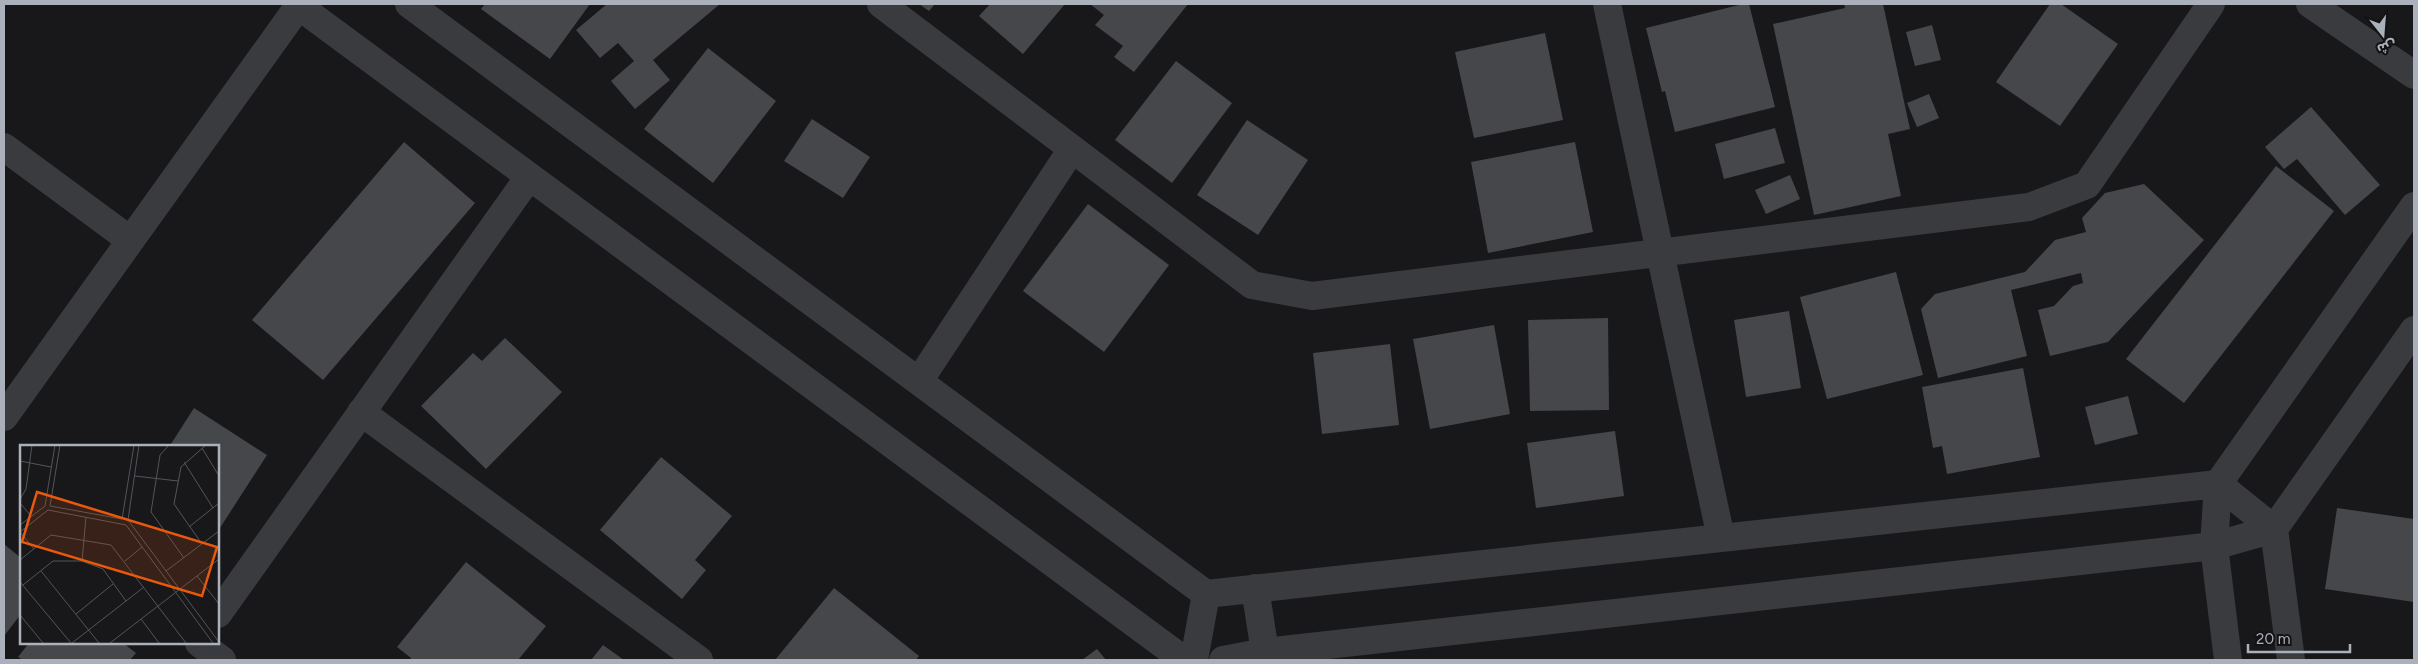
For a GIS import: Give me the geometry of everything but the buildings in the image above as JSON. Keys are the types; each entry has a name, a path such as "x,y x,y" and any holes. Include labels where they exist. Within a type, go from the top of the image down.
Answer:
{"street":[{"path":"4,417 298,4 1184,660"},
{"path":"410,4 1206,594 2218,484 2274,528 2291,660"},
{"path":"881,4 1252,284 1312,296 2030,207 2086,185 2211,4"},
{"path":"1607,4 1721,538"},
{"path":"2310,4 2414,74"},
{"path":"4,147 130,240"},
{"path":"919,382 1072,149"},
{"path":"219,613 529,176"},
{"path":"2228,660 2214,546 2218,484 2414,206"},
{"path":"1223,660 2214,546 2274,528 2411,343"},
{"path":"361,412 699,660"},
{"path":"1255,588 1265,656"},
{"path":"1194,660 1206,594"},
{"path":"185,660 197,644"},
{"path":"199,644 222,660"}]}
